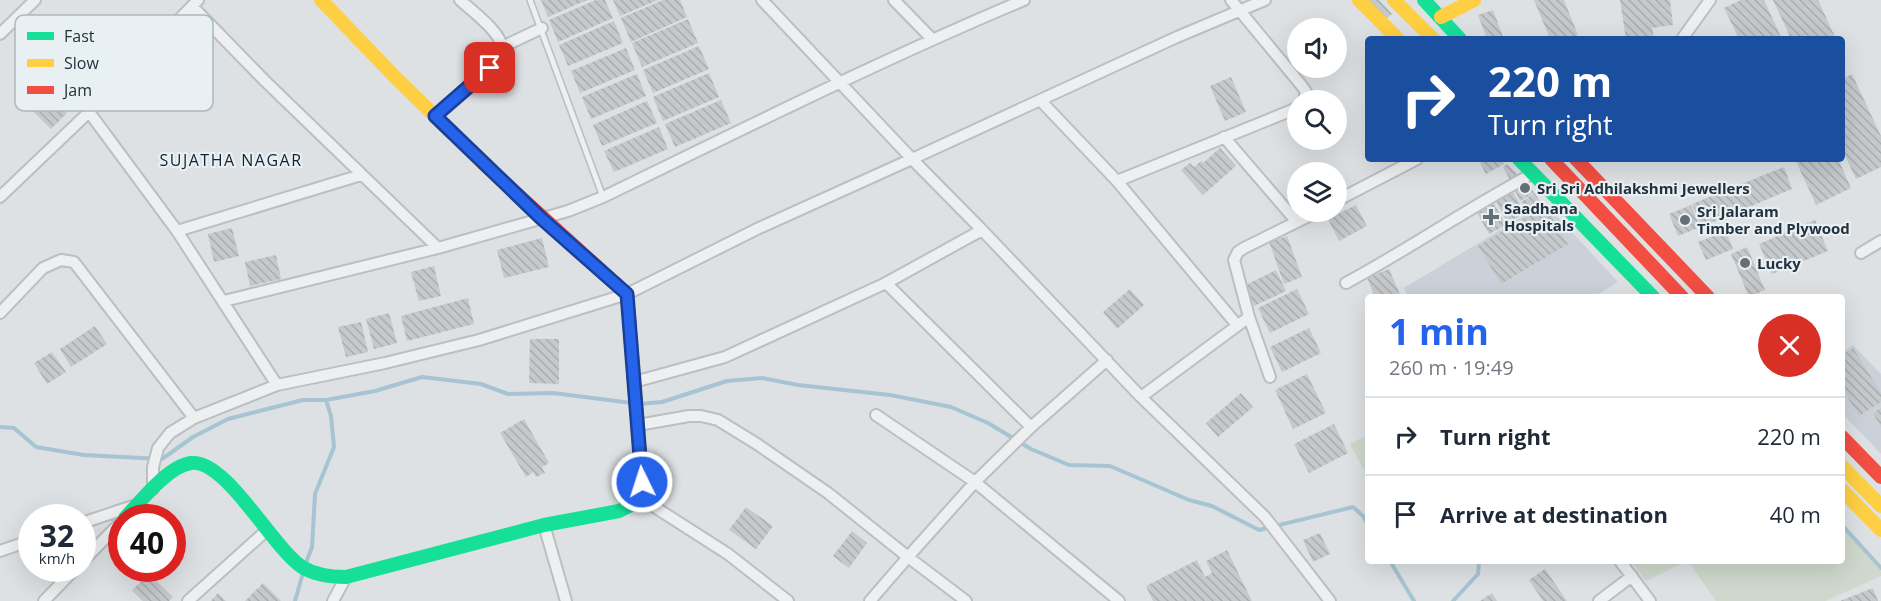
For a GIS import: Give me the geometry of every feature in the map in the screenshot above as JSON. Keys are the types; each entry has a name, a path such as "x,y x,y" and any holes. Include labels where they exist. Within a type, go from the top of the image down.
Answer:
{"street":[{"path":"20,15 35,0"},
{"path":"139,504 173,471 192,463 208,465 234,490 286,554 300,566 333,577 346,577 544,525 619,511 628,508 639,497 642,482 627,294 542,219 380,64 321,0"},
{"path":"435,116 500,57 502,47 491,28 460,0"},
{"path":"762,0 1141,397 1267,519 1330,601"},
{"path":"894,0 932,39"},
{"path":"224,302 438,248 568,212 840,81 1024,0"},
{"path":"1231,0 1305,90"},
{"path":"153,490 153,467 158,448 170,433 194,418 277,385 385,363 479,340 627,294 758,229 1177,37 1265,0"},
{"path":"1359,0 1395,36"},
{"path":"1394,0 1430,36"},
{"path":"1441,18 1474,0"},
{"path":"1684,36 1710,0"},
{"path":"1428,1 1457,36"},
{"path":"183,15 195,3 206,15"},
{"path":"0,34 15,19"},
{"path":"213,23 265,81 438,248"},
{"path":"502,47 542,28"},
{"path":"1040,100 1117,181 1237,325"},
{"path":"0,197 89,112 177,231 277,385"},
{"path":"1117,181 1287,112"},
{"path":"1224,137 1287,210"},
{"path":"1347,195 1411,162"},
{"path":"1522,162 1650,294"},
{"path":"1554,162 1679,294"},
{"path":"1579,162 1705,294"},
{"path":"1346,283 1437,231 1532,172"},
{"path":"177,231 361,175"},
{"path":"1270,377 1249,317 1234,260 1235,255 1244,248 1297,222"},
{"path":"635,385 725,357 886,283 982,230"},
{"path":"1861,253 1881,241"},
{"path":"0,313 43,268 61,260 74,262 194,418"},
{"path":"886,283 1027,430"},
{"path":"1141,397 1249,317"},
{"path":"870,601 975,482 1027,430 1107,360"},
{"path":"876,415 975,482 1117,600"},
{"path":"638,420 689,416 710,417 718,420 828,493 966,601"},
{"path":"1845,440 1881,477"},
{"path":"1845,469 1881,506"},
{"path":"1845,493 1881,530"},
{"path":"639,497 728,554 788,601"},
{"path":"544,525 566,601"},
{"path":"188,601 267,530"},
{"path":"96,548 108,535"},
{"path":"0,551 18,545"},
{"path":"1622,564 1650,601"},
{"path":"1599,601 1632,576"},
{"path":"333,601 346,577"},
{"path":"50,599 64,582"}],"lane":[{"path":"531,0 603,197"}],"shaded area":[{"path":"1545,203 1618,282 1598,294 1407,294 1404,288"},
{"path":"1853,345 1881,374 1881,454 1845,416 1845,350"},
{"path":"1365,436 1365,472 1350,444"},
{"path":"1845,528 1881,566 1881,576 1826,601 1716,601 1690,564 1845,564"},
{"path":"1633,564 1681,564 1646,581"}],"building":[{"path":"541,0 587,0 548,17"},
{"path":"596,0 605,0 613,18 558,42 549,20"},
{"path":"613,0 658,0 620,16"},
{"path":"663,0 680,0 687,17 631,42 621,18"},
{"path":"1368,0 1379,0 1392,14 1386,19"},
{"path":"1534,0 1564,0 1578,35 1549,36"},
{"path":"1620,0 1670,0 1673,25 1652,28 1654,36 1626,36"},
{"path":"1741,0 1764,0 1781,36 1738,36 1724,8"},
{"path":"1773,0 1818,0 1835,36 1790,36"},
{"path":"1493,10 1503,36 1486,36 1478,15"},
{"path":"688,19 698,43 642,67 632,43"},
{"path":"614,21 623,43 568,66 559,45"},
{"path":"699,46 709,69 653,93 643,70"},
{"path":"626,48 635,70 580,93 571,71"},
{"path":"709,73 719,97 663,121 653,97"},
{"path":"637,74 646,96 591,119 582,97"},
{"path":"1852,74 1881,136 1881,167 1856,179 1845,155 1845,78"},
{"path":"1231,77 1246,112 1225,121 1210,86"},
{"path":"721,100 731,123 675,147 665,124"},
{"path":"647,101 657,123 602,146 593,125"},
{"path":"32,111 65,111 67,113 51,129"},
{"path":"659,127 668,149 614,172 604,151"},
{"path":"1220,148 1236,166 1203,195 1181,170 1190,163 1194,167 1201,161 1203,163"},
{"path":"1503,162 1504,164 1486,174 1480,163"},
{"path":"1796,162 1839,162 1851,188 1816,205"},
{"path":"1507,164 1518,175 1510,180 1503,167"},
{"path":"1784,167 1792,189 1701,227 1692,204"},
{"path":"1528,182 1534,193 1520,201 1514,189"},
{"path":"1512,190 1525,213 1508,223 1495,200"},
{"path":"1535,193 1541,203 1527,212 1521,202"},
{"path":"1493,202 1506,225 1489,234 1476,211"},
{"path":"1356,205 1367,226 1339,241 1330,222 1347,222 1347,210"},
{"path":"1545,205 1568,244 1501,284 1478,246"},
{"name":"Sri Jalaram Timber and Plywood","path":"1691,205 1700,227 1678,236 1669,214"},
{"path":"1815,220 1828,251 1772,274 1759,244"},
{"path":"232,228 239,256 214,262 208,234"},
{"path":"1726,231 1733,249 1706,260 1698,242"},
{"path":"1287,236 1302,277 1284,284 1269,242"},
{"path":"542,238 549,267 504,278 497,250"},
{"path":"1747,247 1765,290 1756,294 1748,294 1731,254"},
{"path":"276,255 281,279 250,286 245,262"},
{"path":"434,266 441,296 419,301 411,272"},
{"path":"1389,269 1400,294 1374,294 1367,278"},
{"path":"1276,270 1286,291 1254,306 1244,286"},
{"path":"1130,289 1144,305 1117,329 1103,312"},
{"path":"1297,289 1309,314 1270,333 1258,308"},
{"path":"468,298 474,324 407,341 401,316"},
{"path":"389,313 397,343 374,349 366,319"},
{"path":"361,322 368,352 346,357 338,327"},
{"path":"95,326 107,344 71,367 60,349"},
{"path":"1309,328 1321,353 1282,372 1270,347"},
{"path":"530,339 559,339 559,384 529,383"},
{"path":"1853,348 1881,393 1881,402 1859,416 1845,393 1845,353"},
{"path":"52,352 66,372 47,384 34,363"},
{"path":"1307,374 1326,413 1293,429 1275,390"},
{"path":"1241,393 1253,407 1218,437 1206,423"},
{"path":"1881,408 1881,427 1873,413"},
{"path":"524,419 549,463 542,467 545,473 536,477 533,472 526,477 500,433"},
{"path":"1334,424 1348,453 1309,473 1294,444"},
{"path":"746,507 773,526 756,549 729,530"},
{"path":"852,531 867,543 849,568 833,556"},
{"path":"1320,533 1330,554 1313,562 1303,540"},
{"path":"1227,550 1252,601 1153,601 1146,586 1197,560 1205,577 1212,573 1206,561"},
{"path":"1545,569 1567,601 1543,601 1529,580"},
{"path":"140,582 157,582 173,597 169,601 143,601 132,590"},
{"path":"263,583 281,601 245,601"},
{"path":"1873,588 1878,601 1840,601"},
{"path":"218,593 226,601 211,601"},
{"path":"1492,593 1497,601 1480,601"}],"waterway":[{"path":"0,427 14,428 36,447 84,455 162,459 193,437 228,419 303,400 326,400 375,391 422,377 481,384 508,394 553,393 632,403"},
{"path":"639,404 662,402 727,381 762,378 798,385 890,395 951,407 988,423 1031,449 1069,465 1110,466 1189,500 1212,506 1259,530 1353,507 1365,520"},
{"path":"306,563 312,547 315,494 334,447 331,416 326,400"},
{"path":"1845,528 1881,568"},
{"path":"1392,564 1414,601"},
{"path":"1453,601 1478,574 1479,564"},
{"path":"295,601 303,573"}],"traffic: fast":[{"path":"1424,0 1457,36"},
{"path":"1522,162 1650,294"},
{"path":"138,504 173,471 191,463 205,466 234,489 290,557 302,567 323,575 346,577 544,525 619,511 633,504 640,493"}],"traffic: slow":[{"path":"321,0 483,163"},
{"path":"1359,0 1395,36"},
{"path":"1394,0 1430,36"},
{"path":"1441,17 1474,0"},
{"path":"1845,469 1881,506"},
{"path":"1845,493 1881,530"}],"traffic: jam":[{"path":"1554,162 1679,294"},
{"path":"1579,162 1705,294"},
{"path":"483,163 627,294 642,482 640,493"},
{"path":"1845,440 1881,477"}],"place":[{"name":"Sri Sri Adhilakshmi Jewellers","path":"1525,188"},
{"name":"Saadhana Hospitals","path":"1491,217"},
{"name":"Sri Jalaram Timber and Plywood","path":"1685,220"},
{"name":"Lucky","path":"1745,263"}],"district":[{"name":"SUJATHA NAGAR","path":"231,160"}],"route":[{"path":"490,68 435,116 542,219 627,294 642,482"}]}
